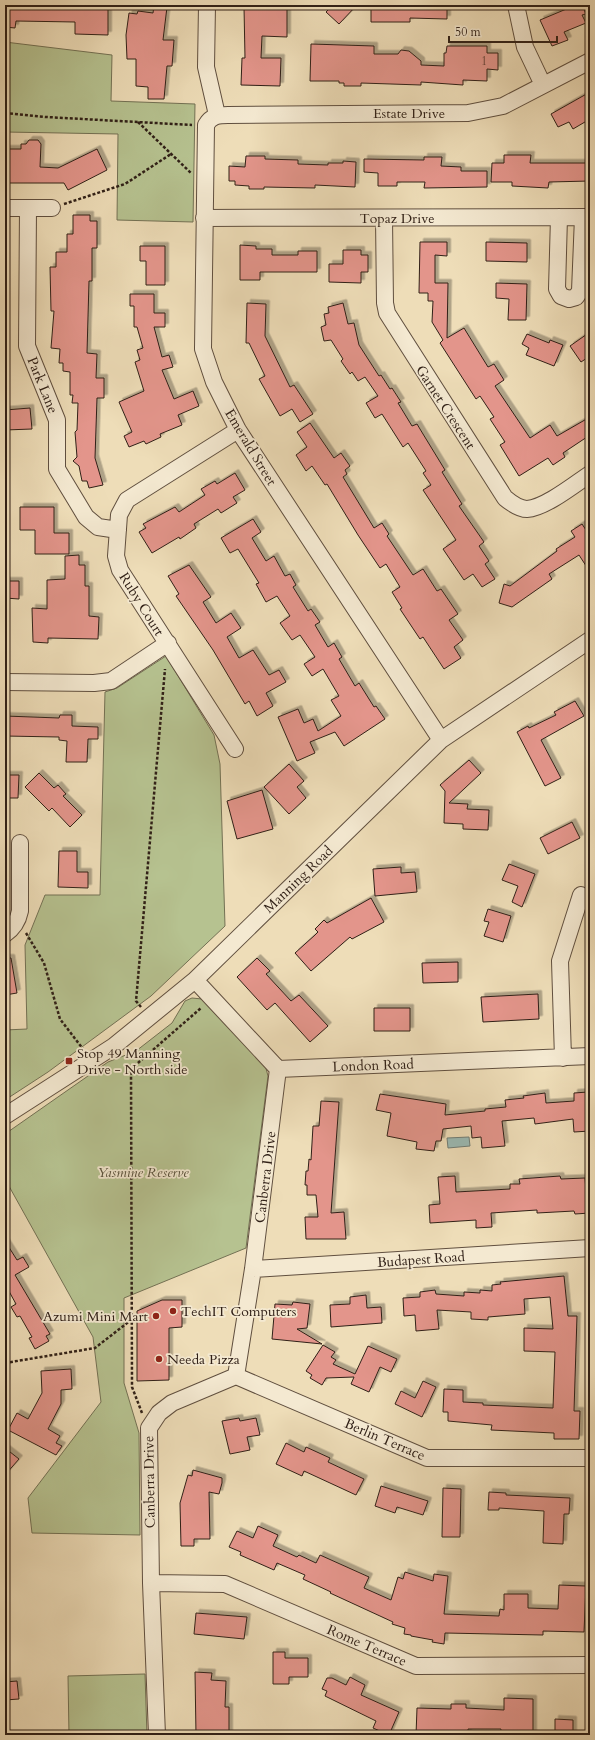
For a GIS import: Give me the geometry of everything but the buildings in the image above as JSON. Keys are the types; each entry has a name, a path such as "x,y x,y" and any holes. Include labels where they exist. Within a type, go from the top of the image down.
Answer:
{"street":[{"path":"207,5 206,67 217,115"},
{"path":"516,5 525,47 543,85"},
{"name":"Estate Drive","path":"217,115 468,113 503,106 590,61"},
{"name":"Emerald Street","path":"217,115 209,120 204,134 203,349 214,382 238,430 441,740"},
{"path":"5,208 52,208"},
{"name":"Park Lane","path":"28,208 27,346 57,420 57,468 86,517 98,527 118,530"},
{"path":"559,218 557,288 561,296 569,299 576,297 580,291 587,217"},
{"name":"Topaz Drive","path":"204,218 587,217"},
{"name":"Garnet Crescent","path":"384,218 385,303 387,313 505,498 513,504 527,509 542,505 590,474"},
{"name":"Ruby Court","path":"234,749 168,643 120,570 116,556 119,515 127,500 238,430"},
{"name":"Manning Road","path":"5,1116 114,1046 195,980 441,740 590,640"},
{"path":"5,682 94,683 110,681 168,643"},
{"path":"5,934 11,930 18,920 20,911 20,844"},
{"path":"563,1058 560,961 581,894"},
{"path":"195,980 278,1068"},
{"name":"London Road","path":"278,1068 590,1056"},
{"name":"Canberra Drive","path":"157,1735 151,1583 148,1428 159,1413 172,1403 236,1376 253,1269 278,1068"},
{"name":"Budapest Road","path":"253,1269 590,1248"},
{"name":"Berlin Terrace","path":"236,1376 427,1458 590,1458"},
{"name":"Rome Terrace","path":"151,1583 225,1584 416,1666 590,1665"}],"path":[{"path":"5,113 46,117 193,125 204,134"},
{"path":"138,122 204,186"},
{"path":"52,208 125,184 171,154"},
{"path":"150,1017 136,1001 166,668 178,659"},
{"path":"18,920 44,963 60,1019 92,1060"},
{"path":"148,1428 132,1387 131,1069 212,998"},
{"path":"5,1363 95,1348 131,1320"}],"green space":[{"path":"5,42 112,55 111,101 195,104 193,222 117,220 118,134 5,132"},
{"path":"166,656 214,735 220,764 225,926 151,996 48,1072 5,1100 5,1030 27,1029 25,945 45,895 100,895 105,692 117,688"},
{"name":"Yasmine Reserve","path":"192,998 202,999 264,1061 268,1076 246,1248 124,1298 124,1383 139,1433 140,1535 32,1533 28,1498 101,1402 93,1337 5,1179 5,1134 108,1062 136,1051 172,1023 185,1001"},
{"path":"145,1674 147,1735 69,1735 68,1676"}],"water":[{"path":"469,1137 470,1146 448,1148 447,1138"}],"place":[{"name":"Stop 49 Manning Drive - North side","path":"69,1061"},
{"name":"TechIT Computers","path":"173,1311"},
{"name":"Azumi Mini Mart","path":"156,1316"},
{"name":"Needa Pizza","path":"159,1359"}]}
